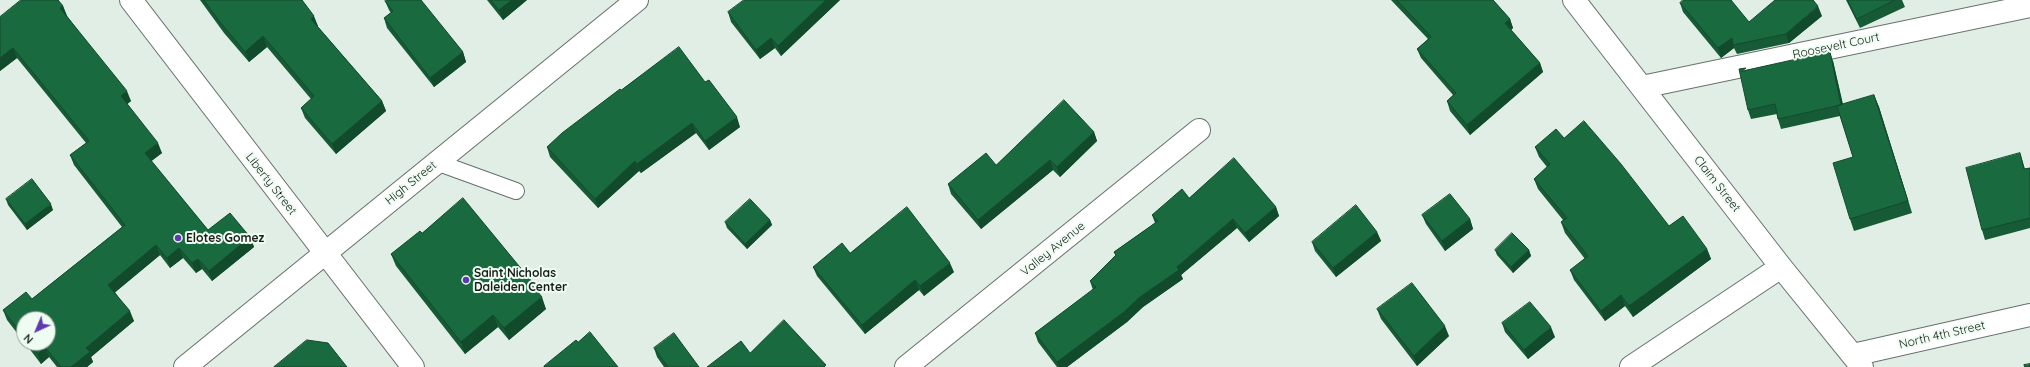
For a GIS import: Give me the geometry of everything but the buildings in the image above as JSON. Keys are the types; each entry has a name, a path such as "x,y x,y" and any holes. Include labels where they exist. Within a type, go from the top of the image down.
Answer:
{"street":[{"name":"Liberty Street","path":"130,0 413,367"},
{"name":"High Street","path":"185,367 637,0"},
{"name":"Claim Street","path":"1574,0 1781,267 1857,361"},
{"name":"Roosevelt Court","path":"1642,87 2030,6"},
{"name":"Valley Avenue","path":"906,367 1199,130"},
{"path":"1631,367 1781,267"},
{"name":"North 4th Street","path":"1857,361 2030,315"}],"lane":[{"path":"436,162 516,191"}],"place":[{"name":"Elotes Gomez","path":"178,238"},
{"name":"Saint Nicholas Daleiden Center","path":"466,280"}]}
